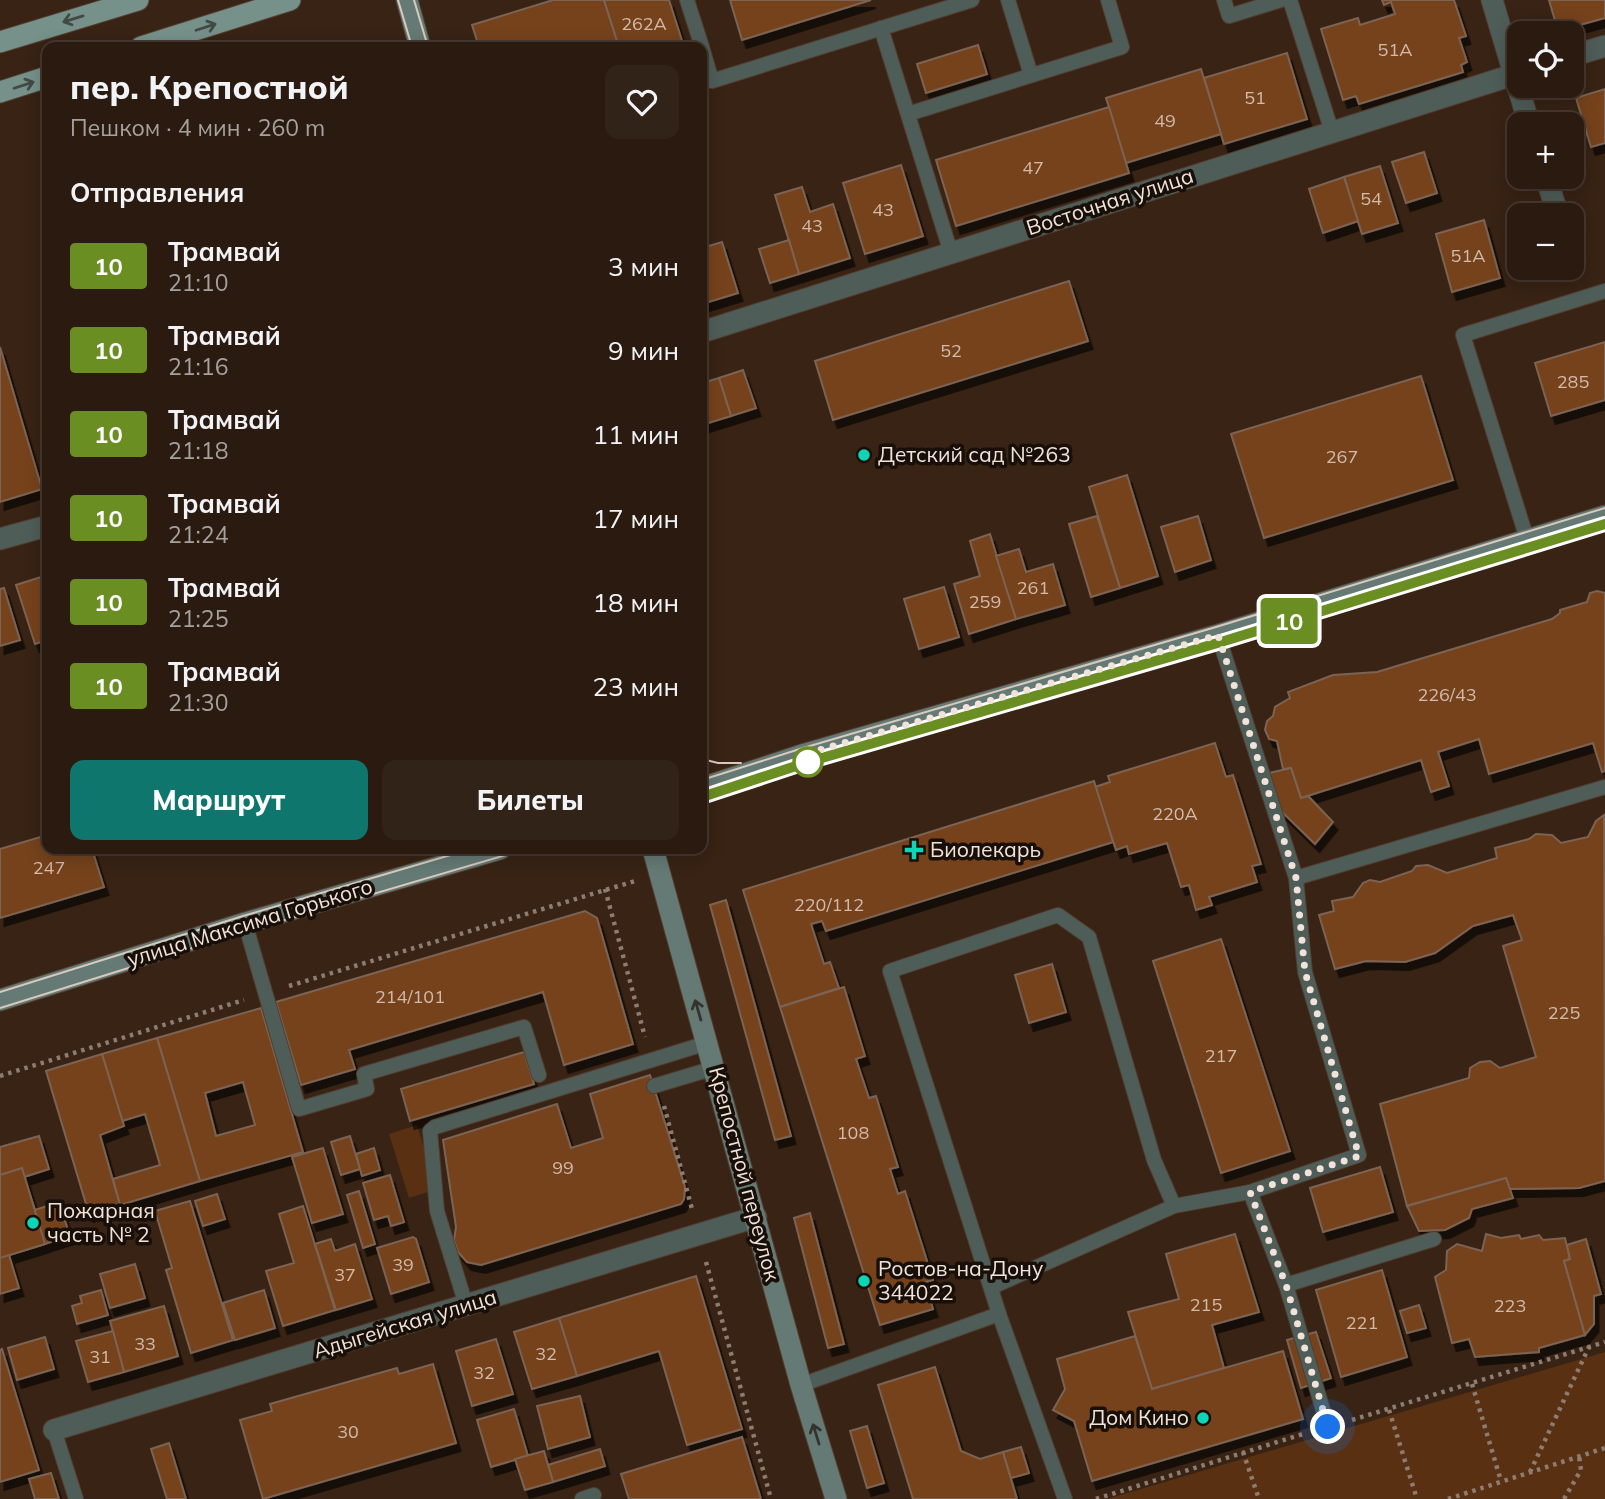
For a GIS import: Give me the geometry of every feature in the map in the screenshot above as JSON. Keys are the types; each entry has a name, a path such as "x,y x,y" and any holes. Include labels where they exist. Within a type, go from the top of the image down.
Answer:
{"main road":[{"path":"0,42 138,0"},
{"path":"157,42 290,0"},
{"path":"407,0 419,42"},
{"path":"0,92 42,79"},
{"path":"707,786 805,754 1218,635 1605,516"},
{"name":"улица Максима Горького","path":"0,1000 245,923 483,854"},
{"name":"Крепостной переулок","path":"654,854 801,1385 836,1499"}],"street":[{"path":"1492,0 1507,46"},
{"path":"1584,52 1605,46"},
{"name":"Восточная улица","path":"707,330 1507,77"},
{"path":"0,539 42,527"},
{"name":"Адыгейская улица","path":"54,1430 755,1217"}],"lane":[{"path":"687,0 700,42"},
{"path":"707,64 712,80 972,0"},
{"path":"1008,0 1031,75"},
{"path":"908,114 1122,47 1108,0"},
{"path":"1224,0 1229,16 1281,0"},
{"path":"1290,0 1332,132"},
{"path":"881,28 951,253"},
{"path":"1527,539 1463,335 1605,291"},
{"path":"992,1287 1174,1206 1250,1192 1359,1156 1305,972 1296,878 1218,635"},
{"path":"1296,878 1605,786"},
{"path":"1065,1499 999,1314 890,971 1058,915 1089,936 1154,1160 1174,1206"},
{"path":"245,923 299,1109 368,1089 364,1074 524,1027 539,1074"},
{"path":"466,1306 437,1211 430,1131 435,1127 707,1043"},
{"path":"656,1086 714,1068"},
{"path":"1250,1192 1286,1285 1328,1427"},
{"path":"1286,1285 1434,1239"},
{"path":"801,1385 999,1314"},
{"path":"54,1430 76,1499"}],"path":[{"path":"0,1076 660,874"},
{"path":"605,889 651,1060"},
{"path":"656,1086 771,1499"},
{"path":"1530,1473 1589,1347"},
{"path":"1472,1384 1501,1480"},
{"path":"1389,1410 1417,1499"},
{"path":"1450,1499 1501,1480 1605,1448"},
{"path":"1243,1452 1259,1499"},
{"path":"1564,1499 1581,1470 1579,1456"}],"shaded area":[{"path":"417,1125 426,1155 428,1192 409,1198 389,1134"},
{"path":"1605,1352 1605,1499 1107,1499"}],"building":[{"path":"553,0 604,0 617,42 477,42 472,25"},
{"path":"604,0 669,0 682,42 617,42"},
{"path":"730,0 871,0 742,40"},
{"path":"1382,0 1454,0 1466,36 1459,38 1467,62 1461,65 1463,72 1359,104 1356,96 1343,100 1321,29 1358,18 1360,25 1395,14 1391,2 1384,5"},
{"path":"1549,0 1605,0 1605,18 1584,24 1584,21 1555,21"},
{"path":"978,45 987,74 926,93 917,64"},
{"path":"1287,53 1307,119 1224,144 1204,78"},
{"path":"1201,69 1221,134 1126,163 1106,98"},
{"path":"1605,89 1605,143 1591,147 1584,124 1584,112 1580,112 1576,98 1584,98 1584,96"},
{"path":"1109,107 1129,173 956,226 936,160"},
{"path":"1424,152 1437,193 1406,203 1392,162"},
{"path":"901,165 923,236 865,254 843,183"},
{"path":"1380,166 1398,223 1362,234 1344,177"},
{"path":"1344,177 1358,221 1323,233 1309,189"},
{"path":"802,187 810,212 833,204 850,258 799,274 775,195"},
{"path":"1484,220 1500,278 1452,292 1436,234"},
{"path":"789,240 799,274 770,283 759,249"},
{"path":"722,242 738,293 707,302 707,246"},
{"path":"1069,281 1088,341 833,420 815,361"},
{"path":"1605,342 1605,400 1551,416 1535,363"},
{"path":"0,347 42,489 0,502"},
{"path":"743,370 756,408 731,416 719,378"},
{"path":"1421,376 1453,480 1264,538 1231,434"},
{"path":"719,378 731,416 707,423 707,382"},
{"path":"1127,475 1158,576 1120,588 1089,487"},
{"path":"1097,516 1120,588 1091,597 1069,524"},
{"path":"1198,516 1211,560 1175,572 1161,527"},
{"path":"990,534 1016,619 969,634 954,584 980,576 970,541"},
{"path":"1019,549 1026,572 1053,564 1065,605 1016,619 996,556"},
{"path":"42,577 42,642 35,644 16,585"},
{"path":"944,587 959,637 919,649 904,599"},
{"path":"4,588 20,640 0,646 0,589"},
{"path":"1590,593 1605,593 1605,771 1602,772 1593,743 1489,774 1479,739 1438,752 1449,786 1431,792 1421,760 1301,798 1291,768 1283,769 1277,741 1269,739 1265,730 1275,707 1290,698 1288,692 1333,675 1377,672 1552,619 1560,610 1587,602"},
{"path":"1215,743 1226,777 1233,775 1261,864 1252,866 1257,882 1209,897 1212,905 1196,910 1189,885 1181,887 1167,843 1129,854 1127,846 1116,850 1095,787 1110,782 1108,776"},
{"path":"1291,768 1301,798 1308,796 1333,822 1315,844 1281,811 1269,773"},
{"path":"1094,781 1113,842 826,931 822,921 811,924 824,964 830,962 839,988 780,1007 743,890"},
{"path":"1604,815 1605,1181 1579,1188 1510,1189 1506,1178 1407,1206 1380,1104 1469,1078 1470,1068 1480,1062 1490,1061 1500,1068 1536,1057 1503,946 1522,940 1513,915 1473,926 1435,953 1405,962 1366,961 1335,969 1319,915 1334,911 1332,901 1353,897 1363,883 1370,880 1380,882 1412,871 1416,866 1428,865 1447,873 1497,858 1495,848 1529,839 1536,834 1552,835 1561,843 1588,837 1596,821"},
{"path":"42,836 42,854 94,854 104,887 0,918 0,849"},
{"path":"726,900 791,1136 775,1140 710,905"},
{"path":"585,911 597,918 633,1044 564,1065 543,992 349,1050 355,1069 301,1085 276,1002"},
{"path":"1221,939 1290,1151 1221,1173 1153,961"},
{"path":"1052,964 1066,1012 1029,1023 1015,975"},
{"path":"844,987 865,1056 856,1059 869,1098 876,1096 898,1167 890,1169 898,1194 905,1191 933,1280 925,1282 933,1309 880,1325 780,1007"},
{"path":"261,1008 303,1152 200,1181 157,1038","holes":["243,1082 255,1125 216,1136 205,1093"]},
{"path":"157,1038 200,1181 120,1205 113,1179 160,1165 145,1114 122,1121 102,1054"},
{"path":"524,1052 534,1084 410,1121 401,1089"},
{"path":"102,1054 124,1126 100,1135 120,1205 89,1214 46,1071"},
{"path":"650,1075 685,1187 681,1204 481,1265 467,1262 458,1252 454,1240 456,1227 443,1140 557,1104 571,1148 603,1138 590,1094"},
{"name":"Пожарная часть № 2","path":"39,1136 49,1169 24,1177 35,1210 59,1202 70,1236 9,1255 19,1288 0,1294 0,1147"},
{"path":"350,1136 360,1169 341,1175 331,1142"},
{"path":"323,1148 343,1214 312,1223 292,1157"},
{"path":"374,1148 380,1170 362,1176 356,1154"},
{"path":"1380,1167 1393,1212 1323,1232 1310,1188"},
{"path":"22,1168 45,1244 0,1258 0,1175"},
{"path":"390,1175 404,1222 391,1226 388,1216 374,1220 363,1183"},
{"path":"1506,1178 1513,1198 1472,1209 1469,1218 1445,1230 1419,1231 1407,1206"},
{"path":"359,1191 375,1244 363,1248 347,1195"},
{"path":"217,1194 225,1219 203,1226 195,1201"},
{"path":"190,1201 233,1340 191,1353 166,1270 172,1268 155,1211"},
{"path":"303,1206 335,1310 283,1326 266,1271 294,1263 279,1214"},
{"path":"810,1213 844,1344 828,1348 794,1218"},
{"path":"1235,1234 1259,1312 1212,1325 1224,1368 1152,1389 1128,1312 1179,1299 1166,1254"},
{"path":"1486,1234 1501,1238 1519,1235 1521,1239 1539,1235 1543,1240 1565,1238 1570,1259 1564,1261 1585,1335 1539,1348 1539,1352 1475,1357 1469,1339 1452,1343 1435,1277 1446,1270 1447,1251 1457,1244 1482,1251"},
{"path":"413,1237 416,1239 429,1282 391,1294 377,1248"},
{"path":"331,1239 335,1251 355,1244 372,1299 336,1310 315,1244"},
{"path":"1586,1239 1601,1294 1594,1296 1594,1324 1585,1335 1564,1261 1570,1259 1567,1245"},
{"path":"135,1264 145,1298 110,1308 100,1274"},
{"path":"1382,1270 1407,1357 1341,1377 1316,1290"},
{"path":"696,1276 742,1429 687,1445 659,1351 577,1376 559,1318"},
{"path":"101,1290 108,1315 77,1324 72,1306 82,1303 80,1296"},
{"path":"264,1290 275,1328 235,1340 223,1303"},
{"path":"1419,1305 1426,1328 1407,1333 1400,1311"},
{"path":"164,1306 178,1356 124,1372 110,1321"},
{"path":"559,1318 577,1376 532,1389 514,1332"},
{"path":"113,1331 124,1372 88,1382 76,1341"},
{"path":"1316,1332 1331,1378 1301,1388 1287,1340"},
{"path":"1135,1336 1152,1389 1283,1351 1303,1419 1092,1481 1074,1421 1053,1410 1065,1389 1057,1359"},
{"path":"45,1337 54,1369 17,1380 8,1348"},
{"path":"496,1339 513,1394 472,1406 456,1351"},
{"path":"2,1349 39,1470 0,1482 0,1350"},
{"path":"433,1364 456,1443 263,1499 240,1420 272,1411 270,1404 397,1368 399,1374"},
{"path":"935,1367 961,1451 980,1459 1003,1452 1017,1499 913,1499 878,1385"},
{"path":"580,1396 590,1437 548,1449 537,1406"},
{"path":"514,1409 528,1456 491,1467 477,1420"},
{"path":"867,1426 884,1483 867,1488 850,1431"},
{"path":"742,1437 761,1499 629,1499 621,1474"},
{"path":"169,1443 186,1499 167,1499 151,1449"},
{"path":"1021,1447 1029,1473 1011,1478 1003,1452"},
{"path":"600,1449 605,1466 553,1482 548,1465"},
{"path":"544,1451 553,1482 525,1490 515,1459"},
{"path":"51,1473 59,1499 35,1499 29,1479"}],"tram line":[{"path":"398,0 411,42"},
{"path":"414,0 427,42"},
{"path":"707,778 1605,508"},
{"path":"707,795 808,762 1221,642 1605,524"},
{"name":"10","path":"707,795 808,762 1221,642 1605,524"},
{"path":"707,760 741,763"},
{"path":"0,992 454,854"},
{"path":"0,1008 247,931 509,854"}],"place":[{"name":"Детский сад №263","path":"864,455"},
{"name":"Биолекарь","path":"914,850"},
{"name":"Пожарная часть № 2","path":"33,1223"},
{"name":"Ростов-на-Дону 344022","path":"864,1281"},
{"name":"Дом Кино","path":"1203,1418"}],"route":[{"path":"808,762 805,754 1218,635 1296,878 1305,972 1359,1156 1250,1192 1286,1285 1328,1427"}]}
